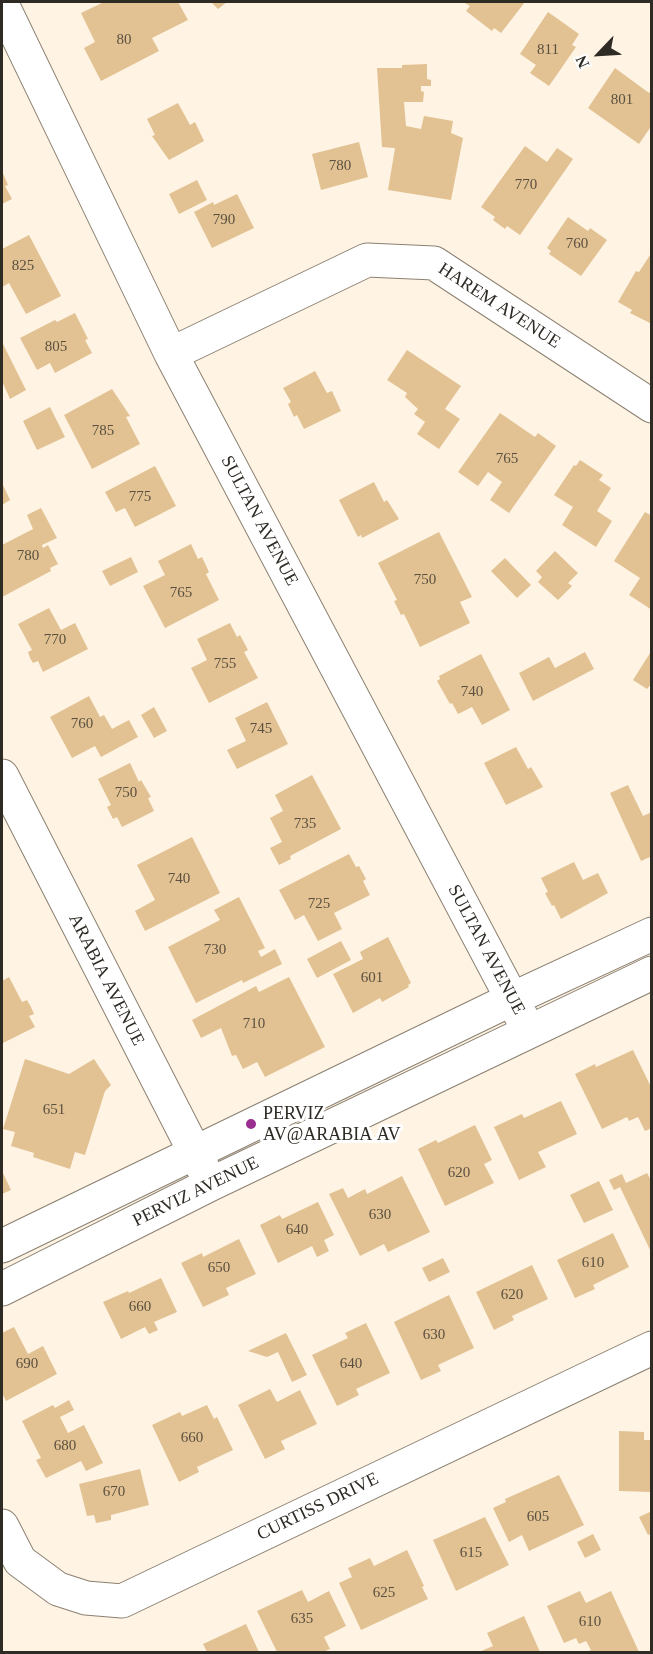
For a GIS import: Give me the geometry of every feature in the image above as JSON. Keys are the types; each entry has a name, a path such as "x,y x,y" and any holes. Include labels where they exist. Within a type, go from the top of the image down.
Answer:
{"street":[{"name":"SULTAN AVENUE","path":"2,4 171,354 529,1031"},
{"name":"HAREM AVENUE","path":"171,354 367,260 434,263 651,406"},
{"name":"ARABIA AVENUE","path":"2,776 211,1184"},
{"name":"PERVIZ AVENUE","path":"2,1246 651,934"},
{"name":"PERVIZ AVENUE","path":"2,1289 211,1184 651,974"},
{"name":"CURTISS DRIVE","path":"2,1526 20,1561 58,1589 86,1598 122,1601 651,1348"}],"building":[{"path":"104,2 178,2 188,20 152,38 159,51 101,81 84,48 95,42 81,13"},
{"path":"211,2 227,2 218,9"},
{"path":"463,2 525,2 501,33 494,28 492,31 466,11 470,6"},
{"path":"548,12 579,34 572,45 576,47 549,86 530,73 536,65 520,54"},
{"path":"427,64 427,79 431,80 431,86 421,86 421,91 424,92 423,102 404,102 406,126 421,129 424,116 453,121 451,133 463,138 451,200 388,190 395,148 382,147 377,68 402,68 402,65"},
{"path":"615,68 649,93 652,89 652,125 639,144 588,108"},
{"path":"178,103 190,125 195,122 204,141 169,160 152,136 155,135 147,119"},
{"path":"359,142 368,177 321,190 312,154"},
{"path":"525,146 547,162 557,148 573,159 520,235 507,226 505,229 493,220 495,217 481,207"},
{"path":"2,171 8,185 5,186 12,199 2,204"},
{"path":"197,180 207,200 179,214 169,194"},
{"path":"237,194 254,228 212,248 194,212 213,202 214,205"},
{"path":"568,217 588,231 590,228 607,240 581,276 549,254 551,251 547,248"},
{"path":"29,235 61,296 26,314 9,283 2,287 2,249"},
{"path":"652,252 652,324 630,313 632,310 618,302 636,271 639,272"},
{"path":"75,313 92,353 55,373 50,363 37,370 20,338 55,320 57,322"},
{"path":"2,342 26,390 10,399 2,381"},
{"path":"407,350 461,386 445,409 460,419 439,449 417,434 425,422 414,414 418,409 405,397 407,393 387,380"},
{"path":"315,371 327,393 332,391 341,411 304,429 297,415 294,417 288,404 291,402 283,388"},
{"path":"112,389 130,416 126,417 140,444 92,469 64,415"},
{"path":"50,407 65,437 37,450 23,421"},
{"path":"500,413 535,437 538,433 556,446 509,513 490,500 502,482 488,472 478,486 458,472"},
{"path":"580,460 603,475 599,480 611,488 597,511 612,521 596,547 562,525 573,507 554,495 574,465 576,466"},
{"path":"155,466 176,506 135,527 125,508 116,512 105,492"},
{"path":"374,482 384,502 387,500 399,519 362,538 361,535 358,537 339,500"},
{"path":"2,483 10,500 2,505"},
{"path":"41,508 57,538 42,545 43,548 48,545 58,564 50,568 51,571 2,597 2,545 33,529 27,515"},
{"path":"645,512 652,516 652,610 629,595 640,578 614,561"},
{"path":"439,532 472,597 460,602 470,623 420,647 404,614 401,615 394,601 397,600 378,563"},
{"path":"191,544 198,559 202,557 209,572 206,574 219,600 165,628 143,586 165,575 158,561"},
{"path":"555,551 578,573 568,583 572,586 558,600 538,582 542,577 536,571"},
{"path":"131,557 138,572 110,586 102,571"},
{"path":"505,558 531,585 517,598 491,571"},
{"path":"49,608 61,630 75,623 88,649 43,672 38,661 33,663 30,658 28,652 32,650 18,624"},
{"path":"230,623 237,637 240,635 248,650 244,652 258,678 209,703 191,668 207,660 197,639"},
{"path":"652,650 652,683 647,689 633,680"},
{"path":"585,652 594,669 533,701 519,673 549,657 555,668"},
{"path":"481,654 510,710 482,725 472,707 458,714 437,681 440,679 439,676"},
{"path":"89,696 100,717 104,715 112,729 129,720 138,737 101,757 95,746 72,758 50,717"},
{"path":"267,702 288,744 237,769 227,750 246,741 235,718"},
{"path":"154,707 167,731 154,738 141,715"},
{"path":"516,747 528,769 531,767 543,787 506,805 484,763"},
{"path":"130,763 139,782 141,780 151,797 148,798 154,811 122,827 117,817 113,819 107,807 111,805 98,779"},
{"path":"312,775 341,829 290,856 291,859 279,865 270,848 282,842 270,818 283,811 275,795"},
{"path":"628,785 643,816 652,812 652,856 641,861 610,793"},
{"path":"192,837 220,893 145,931 135,911 155,900 137,865"},
{"path":"349,854 366,879 363,881 370,895 334,913 342,929 318,941 304,915 295,920 279,890"},
{"path":"574,862 583,880 598,873 608,893 561,919 545,893 548,892 541,878"},
{"path":"239,897 265,948 258,951 261,957 275,949 282,964 243,983 242,980 196,1003 168,947 220,920 214,910"},
{"path":"388,937 411,983 409,987 382,1002 380,998 353,1013 333,974 363,959 360,952"},
{"path":"341,941 351,960 317,978 307,959"},
{"path":"9,977 22,1002 27,1000 31,1007 34,1014 29,1016 35,1027 3,1043 2,981"},
{"path":"289,977 325,1047 265,1077 257,1062 243,1069 236,1055 232,1056 221,1028 201,1038 192,1020 256,986 259,992"},
{"path":"633,1050 652,1089 652,1128 645,1131 638,1117 629,1121 627,1117 602,1129 575,1074"},
{"path":"25,1059 69,1074 94,1059 111,1085 105,1091 85,1155 75,1152 70,1169 33,1157 34,1153 11,1146 15,1132 3,1129"},
{"path":"561,1101 577,1134 538,1152 546,1167 519,1180 494,1127 522,1114 524,1118"},
{"path":"475,1125 492,1160 484,1164 494,1183 445,1206 418,1149 436,1140 438,1143"},
{"path":"2,1171 11,1190 2,1194"},
{"path":"647,1173 652,1182 652,1254 620,1187 614,1190 609,1180 622,1174 626,1183"},
{"path":"402,1176 430,1232 388,1252 384,1244 360,1256 329,1194 343,1188 348,1198 365,1189 367,1194"},
{"path":"599,1181 613,1210 584,1223 570,1195"},
{"path":"318,1202 334,1235 324,1240 329,1251 317,1257 312,1246 278,1263 260,1225 280,1215 282,1219"},
{"path":"613,1233 629,1267 593,1285 595,1289 575,1298 557,1260"},
{"path":"239,1239 256,1274 226,1288 229,1295 203,1307 181,1263 202,1253 203,1257"},
{"path":"443,1258 450,1272 429,1282 422,1268"},
{"path":"532,1265 548,1299 512,1316 514,1320 494,1330 476,1292"},
{"path":"161,1278 177,1312 154,1322 158,1330 149,1334 145,1327 121,1339 103,1302"},
{"path":"449,1295 474,1348 438,1365 441,1371 421,1380 394,1322"},
{"path":"366,1323 390,1373 356,1389 359,1395 337,1406 312,1355 348,1338 345,1333"},
{"path":"14,1327 28,1354 43,1346 57,1374 6,1401 2,1393 2,1333"},
{"path":"286,1333 307,1375 292,1382 278,1352 267,1357 248,1351"},
{"path":"270,1389 277,1402 300,1390 317,1424 281,1441 285,1449 265,1459 238,1405"},
{"path":"69,1400 74,1410 60,1417 68,1433 84,1425 103,1463 86,1471 81,1461 46,1478 36,1460 41,1458 22,1421 53,1405 55,1408"},
{"path":"207,1405 214,1419 217,1417 233,1450 197,1467 199,1472 179,1482 152,1425 180,1412 182,1416"},
{"path":"619,1431 644,1432 644,1440 652,1440 652,1492 619,1491"},
{"path":"140,1469 149,1505 111,1515 111,1520 96,1523 94,1515 87,1516 79,1484"},
{"path":"559,1475 584,1525 529,1551 522,1535 509,1542 493,1508 506,1502 505,1499"},
{"path":"652,1511 652,1533 648,1535 639,1517"},
{"path":"485,1517 509,1565 456,1591 433,1540"},
{"path":"593,1534 601,1550 585,1558 577,1542"},
{"path":"407,1550 428,1599 361,1630 339,1583 352,1577 348,1568 370,1558 374,1566"},
{"path":"302,1590 308,1602 329,1591 346,1626 324,1637 330,1649 323,1652 277,1652 257,1611"},
{"path":"580,1591 586,1603 611,1591 639,1652 586,1652 591,1650 586,1641 579,1644 576,1638 564,1643 547,1606"},
{"path":"524,1616 540,1652 479,1652 493,1646 487,1633"},
{"path":"246,1624 259,1652 207,1652 203,1644"}],"place":[{"name":"PERVIZ AV@ARABIA AV","path":"251,1124"}]}
